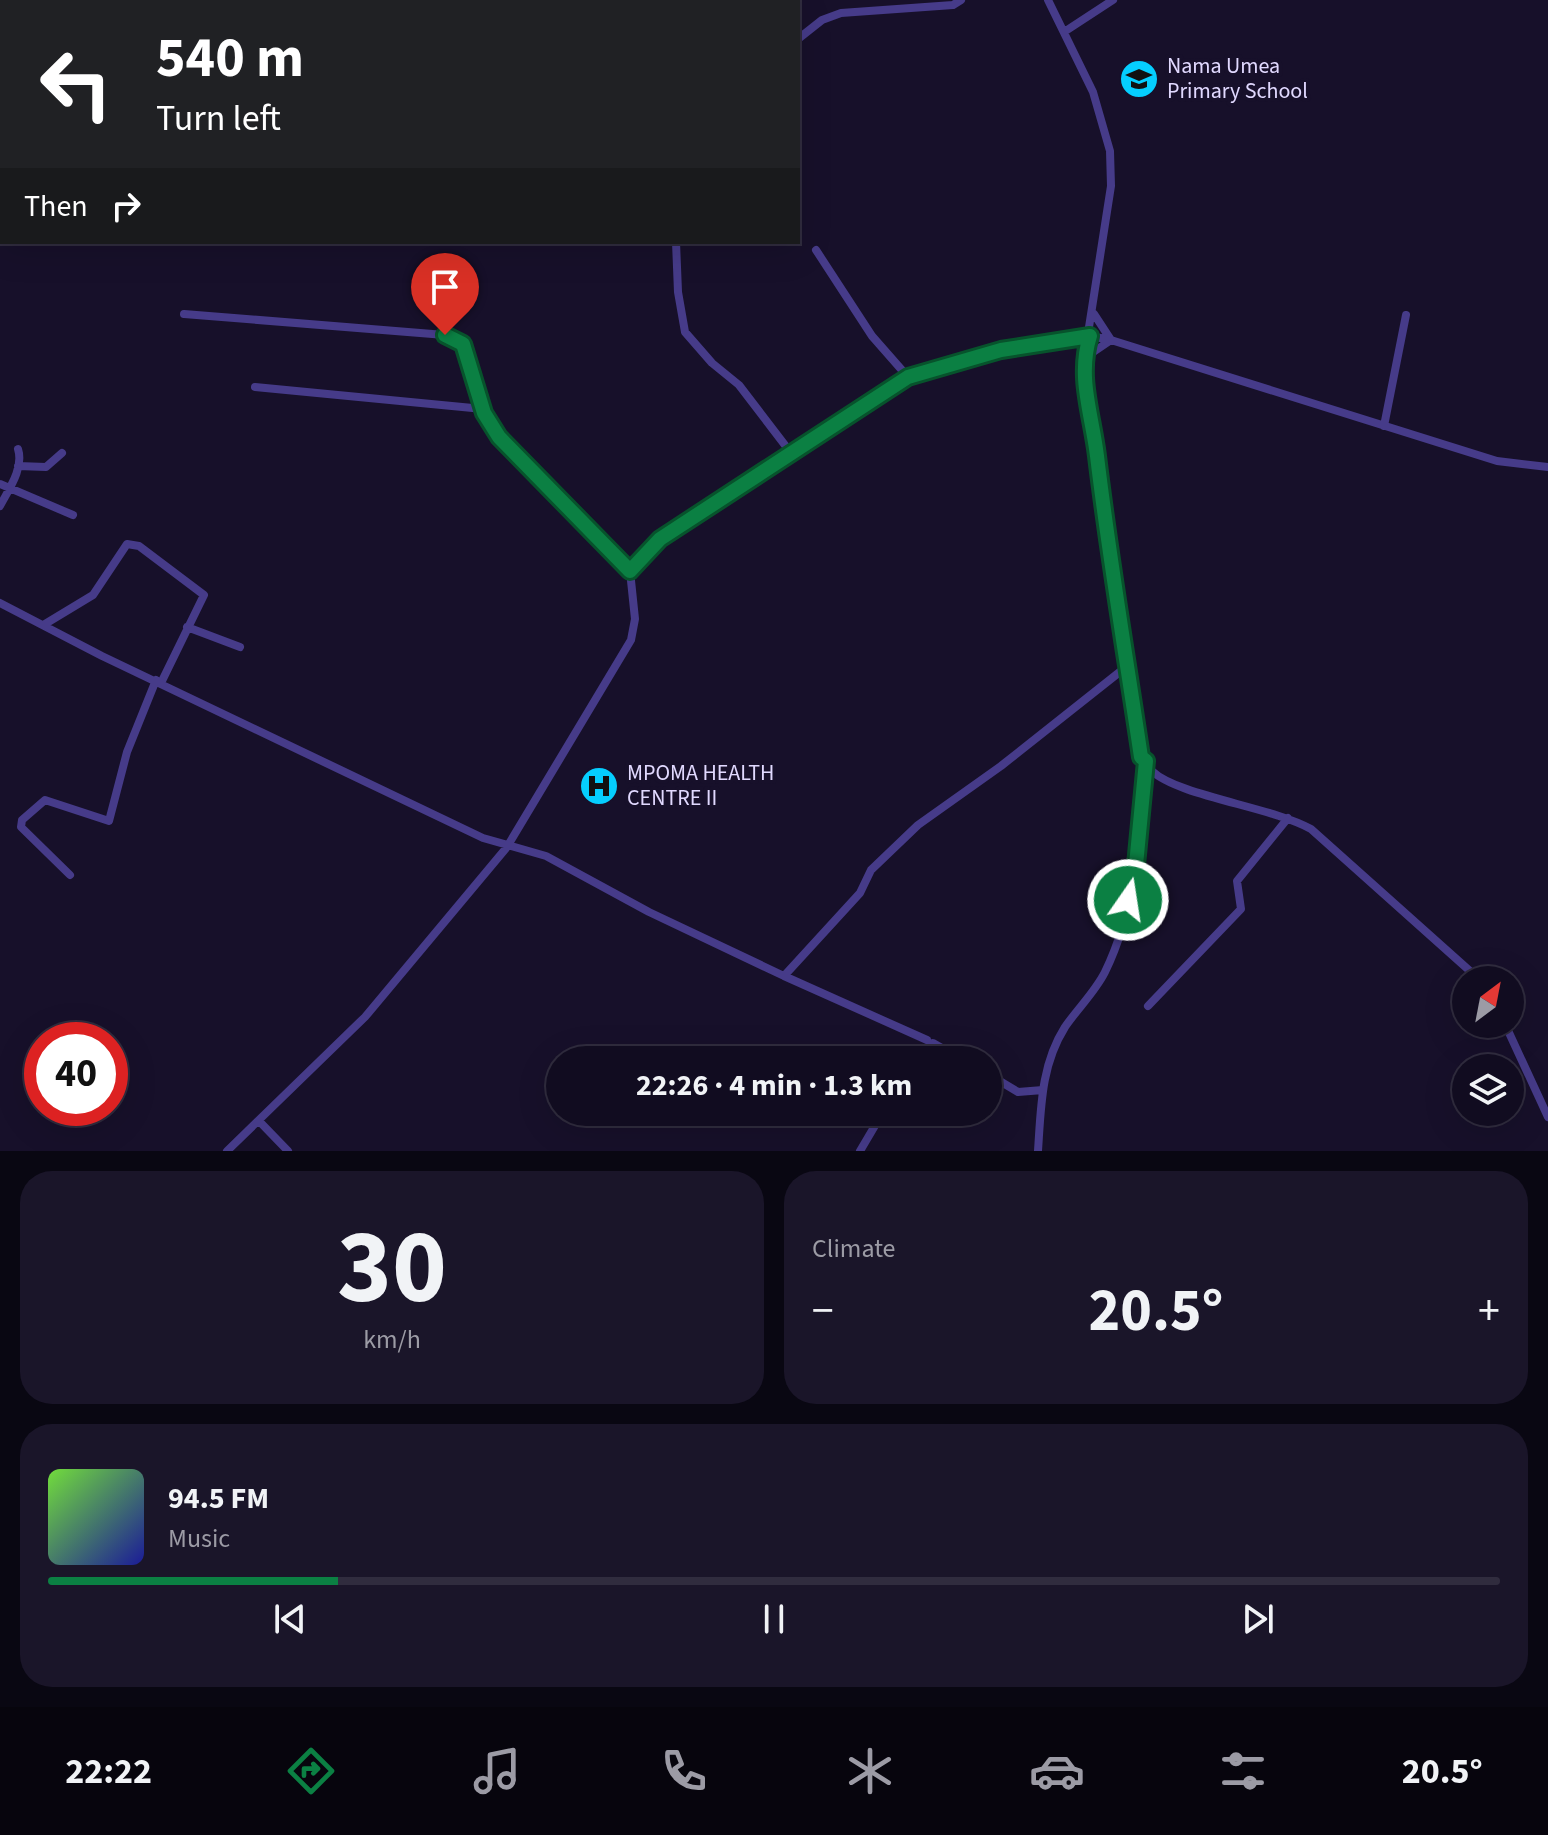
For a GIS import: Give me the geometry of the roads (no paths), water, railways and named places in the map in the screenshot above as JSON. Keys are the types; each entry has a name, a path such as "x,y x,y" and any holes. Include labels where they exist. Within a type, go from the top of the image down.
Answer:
{"street":[{"path":"800,37 822,20 841,13 953,5 961,0"},
{"path":"1048,0 1093,92 1110,151 1111,186 1094,314 1083,360 1141,757 1152,771 1176,783 1288,818 1329,842 1465,966"},
{"path":"1064,32 1113,0"},
{"path":"676,244 678,292 685,332 712,363 739,385 791,453"},
{"path":"816,250 872,336 908,377"},
{"path":"184,314 445,335 463,344 483,409 499,437 630,571 635,619 631,640 507,847 365,1017 227,1151"},
{"path":"1094,314 1111,340"},
{"path":"1384,426 1406,315"},
{"path":"630,571 660,539 908,377 1001,350 1090,336 1510,465 1548,467"},
{"path":"1083,360 1111,340"},
{"path":"255,387 483,409"},
{"path":"0,506 18,466 18,449"},
{"path":"18,466 46,467 62,453"},
{"path":"0,484 73,515"},
{"path":"45,624 93,595 127,544 139,546 204,595 127,752 109,821 45,800 22,820 21,827 70,875"},
{"path":"0,603 507,847 546,856 649,912 927,1040"},
{"path":"187,627 240,647"},
{"path":"784,976 860,893 871,870 918,825 1001,766 1126,667"},
{"path":"1038,1151 1046,1069 1060,1036 1104,974 1116,944 1136,865 1146,761"},
{"path":"1148,1006 1241,909 1237,881 1288,818"},
{"path":"1511,1038 1548,1117"},
{"path":"1002,1082 1018,1092 1043,1090"},
{"path":"259,1121 288,1151"},
{"path":"860,1151 875,1126"}],"place":[{"name":"Nama Umea Primary School","path":"1139,79"},
{"name":"MPOMA HEALTH CENTRE II","path":"599,786"}]}
